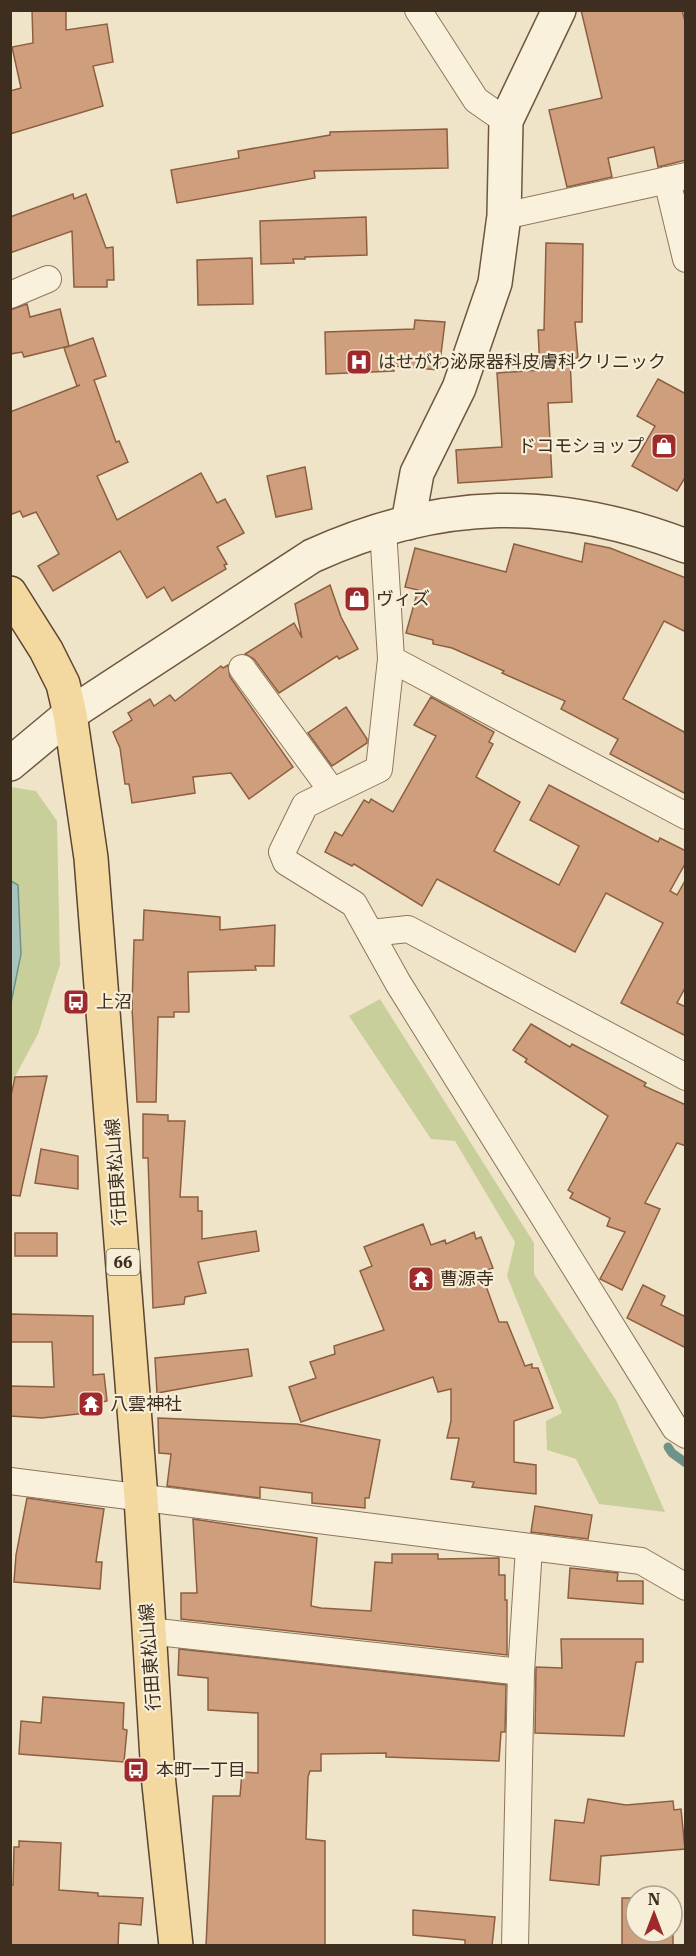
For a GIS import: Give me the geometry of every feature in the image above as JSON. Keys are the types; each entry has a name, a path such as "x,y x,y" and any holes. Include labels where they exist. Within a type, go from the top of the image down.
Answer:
{"main road":[{"name":"行田東松山線","path":"10,593 46,650 63,684 70,714 91,858 141,1498 158,1775 176,1946"}],"street":[{"path":"418,10 476,100 506,120"},
{"path":"559,10 506,120 504,216 495,283 459,388 417,473 396,526 391,659 379,769 305,805 282,852 286,862 354,904 398,983 675,1428 686,1435"},
{"path":"504,216 676,178 686,259"},
{"path":"10,295 48,279"},
{"path":"10,764 70,714 312,556 349,539 396,526 481,510 550,511 623,525 686,546"},
{"path":"391,659 686,816"},
{"path":"242,668 332,791"},
{"path":"370,933 408,929 686,1077"},
{"path":"10,1481 640,1561 686,1587"},
{"path":"515,1946 521,1672 529,1548"},
{"path":"148,1631 521,1672"}],"green space":[{"path":"11,787 36,791 57,821 60,965 38,1034 11,1084"},
{"path":"380,999 534,1243 534,1274 616,1400 665,1512 599,1504 576,1459 547,1450 546,1421 562,1413 507,1276 515,1242 455,1141 431,1139 349,1016"}],"water":[{"path":"11,881 18,885 21,954 11,1003"}],"building":[{"path":"32,10 66,10 66,30 107,24 113,62 93,66 103,106 10,134 10,91 21,88 12,47 33,43"},
{"path":"581,10 682,10 686,25 686,160 658,167 654,147 608,158 612,177 567,187 549,110 602,98"},
{"path":"447,129 448,168 314,171 315,178 177,203 171,170 239,158 238,151 330,135 330,132"},
{"path":"73,194 74,199 86,194 106,248 113,247 114,280 107,280 107,287 74,287 72,231 10,253 10,217"},
{"path":"366,217 367,255 305,257 305,259 293,259 294,263 261,264 260,221"},
{"path":"546,243 583,244 582,322 575,322 578,358 570,358 572,402 548,403 552,477 458,483 456,450 502,447 497,373 540,370 538,330 544,330"},
{"path":"252,258 253,304 198,305 197,260"},
{"path":"27,304 30,317 60,309 69,346 24,357 22,352 10,354 10,310"},
{"path":"415,320 445,322 439,370 393,366 394,371 326,374 325,332 414,329"},
{"path":"93,338 106,376 94,380 116,442 119,441 128,462 97,476 117,520 201,473 217,503 225,499 244,533 217,547 227,564 224,565 226,569 172,601 164,587 147,598 120,551 53,591 38,566 59,554 36,512 23,517 20,511 10,515 10,412 80,385 77,386 64,348"},
{"name":"ドコモショップ","path":"658,379 686,394 686,476 677,491 632,466 655,426 637,416"},
{"path":"305,467 312,509 276,517 267,476"},
{"path":"585,543 610,548 686,578 686,632 664,621 623,699 686,733 686,794 610,754 618,739 561,709 565,701 452,648 433,644 433,640 406,633 418,590 405,587 415,548 506,572 514,544 582,562"},
{"path":"330,585 341,617 358,649 339,659 337,656 279,693 254,659 245,654 294,623 302,638 295,604"},
{"path":"228,665 230,677 293,767 249,799 231,773 193,777 195,793 132,803 129,784 125,784 120,748 113,732 132,720 128,713 150,699 154,706 170,695 175,701 221,666 223,668"},
{"path":"431,697 494,732 489,742 493,744 476,777 520,802 494,851 559,885 579,846 530,820 549,785 658,842 660,838 686,851 686,862 670,891 677,895 686,879 686,986 677,1003 686,1007 686,1036 621,1003 663,923 606,893 575,952 437,879 422,906 354,864 352,866 325,852 335,832 342,836 364,800 369,803 371,799 393,812 436,736 414,725"},
{"path":"346,707 367,739 367,743 332,766 308,733"},
{"path":"144,910 220,917 220,930 275,925 274,966 255,966 256,970 188,972 189,1012 174,1012 174,1017 158,1017 156,1102 137,1102 132,1007 134,940 143,940"},
{"path":"531,1024 570,1047 572,1044 646,1083 644,1086 686,1105 686,1146 677,1143 645,1203 660,1209 622,1290 600,1279 625,1232 607,1226 610,1218 570,1198 573,1193 568,1190 608,1116 525,1062 527,1059 513,1050"},
{"path":"47,1076 20,1196 10,1195 10,1100 15,1077"},
{"path":"143,1114 168,1115 168,1121 185,1121 180,1197 198,1197 198,1211 202,1211 202,1239 256,1231 259,1251 198,1262 206,1293 185,1297 184,1304 153,1308 148,1158 143,1158"},
{"path":"41,1149 78,1156 78,1189 35,1183"},
{"path":"423,1224 431,1245 445,1240 446,1244 474,1232 476,1239 481,1237 493,1268 481,1272 499,1322 507,1322 525,1366 532,1364 532,1368 538,1368 553,1408 514,1421 514,1462 536,1465 536,1494 472,1487 474,1482 451,1479 459,1438 447,1438 451,1421 451,1389 438,1392 433,1377 301,1422 289,1387 316,1378 310,1362 335,1354 334,1346 384,1330 360,1271 372,1266 364,1247"},
{"path":"15,1233 57,1233 57,1256 15,1256"},
{"path":"643,1285 665,1296 661,1305 686,1317 686,1348 627,1318"},
{"path":"10,1314 93,1316 93,1375 104,1374 107,1401 94,1404 95,1412 42,1418 10,1416 10,1386 54,1387 52,1342 10,1342"},
{"path":"248,1349 252,1376 157,1393 155,1358"},
{"path":"158,1418 297,1424 380,1440 369,1498 365,1498 365,1508 312,1503 312,1493 260,1487 260,1498 167,1486 171,1454 159,1453"},
{"path":"27,1498 104,1509 96,1562 102,1562 100,1589 14,1582 16,1555"},
{"path":"535,1506 592,1515 588,1539 531,1532"},
{"path":"193,1519 317,1538 311,1606 321,1608 371,1611 375,1562 392,1563 392,1554 438,1554 438,1559 499,1558 499,1575 505,1575 507,1655 181,1619 181,1593 197,1593"},
{"path":"570,1568 618,1573 617,1581 643,1581 643,1604 568,1598"},
{"path":"561,1639 643,1639 643,1662 636,1662 624,1736 535,1733 536,1667 562,1668"},
{"path":"179,1649 506,1685 505,1732 501,1732 499,1761 386,1757 386,1753 321,1754 321,1771 310,1771 308,1777 306,1839 325,1841 325,1946 206,1946 213,1796 240,1796 242,1772 258,1773 258,1713 208,1710 208,1678 178,1675"},
{"path":"43,1697 124,1703 123,1729 127,1730 124,1762 19,1754 21,1721 41,1723"},
{"path":"588,1799 626,1805 673,1801 674,1810 681,1809 685,1849 601,1856 599,1885 550,1880 555,1820 584,1823"},
{"path":"19,1841 61,1843 59,1890 98,1893 98,1896 143,1898 141,1925 119,1923 118,1946 10,1946 10,1885 13,1885 14,1847 19,1847"},
{"path":"622,1898 624,1898 624,1944 673,1944 673,1946 622,1946"},
{"path":"413,1910 495,1917 492,1946 465,1946 465,1940 413,1935"}],"waterway":[{"path":"668,1447 672,1453 686,1463"}],"place":[{"name":"はせがわ泌尿器科皮膚科クリニック","path":"359,362"},
{"name":"ドコモショップ","path":"664,446"},
{"name":"ヴィズ","path":"357,599"},
{"name":"上沼","path":"76,1002"},
{"name":"曹源寺","path":"421,1279"},
{"name":"八雲神社","path":"91,1404"},
{"name":"本町一丁目","path":"136,1770"}]}
